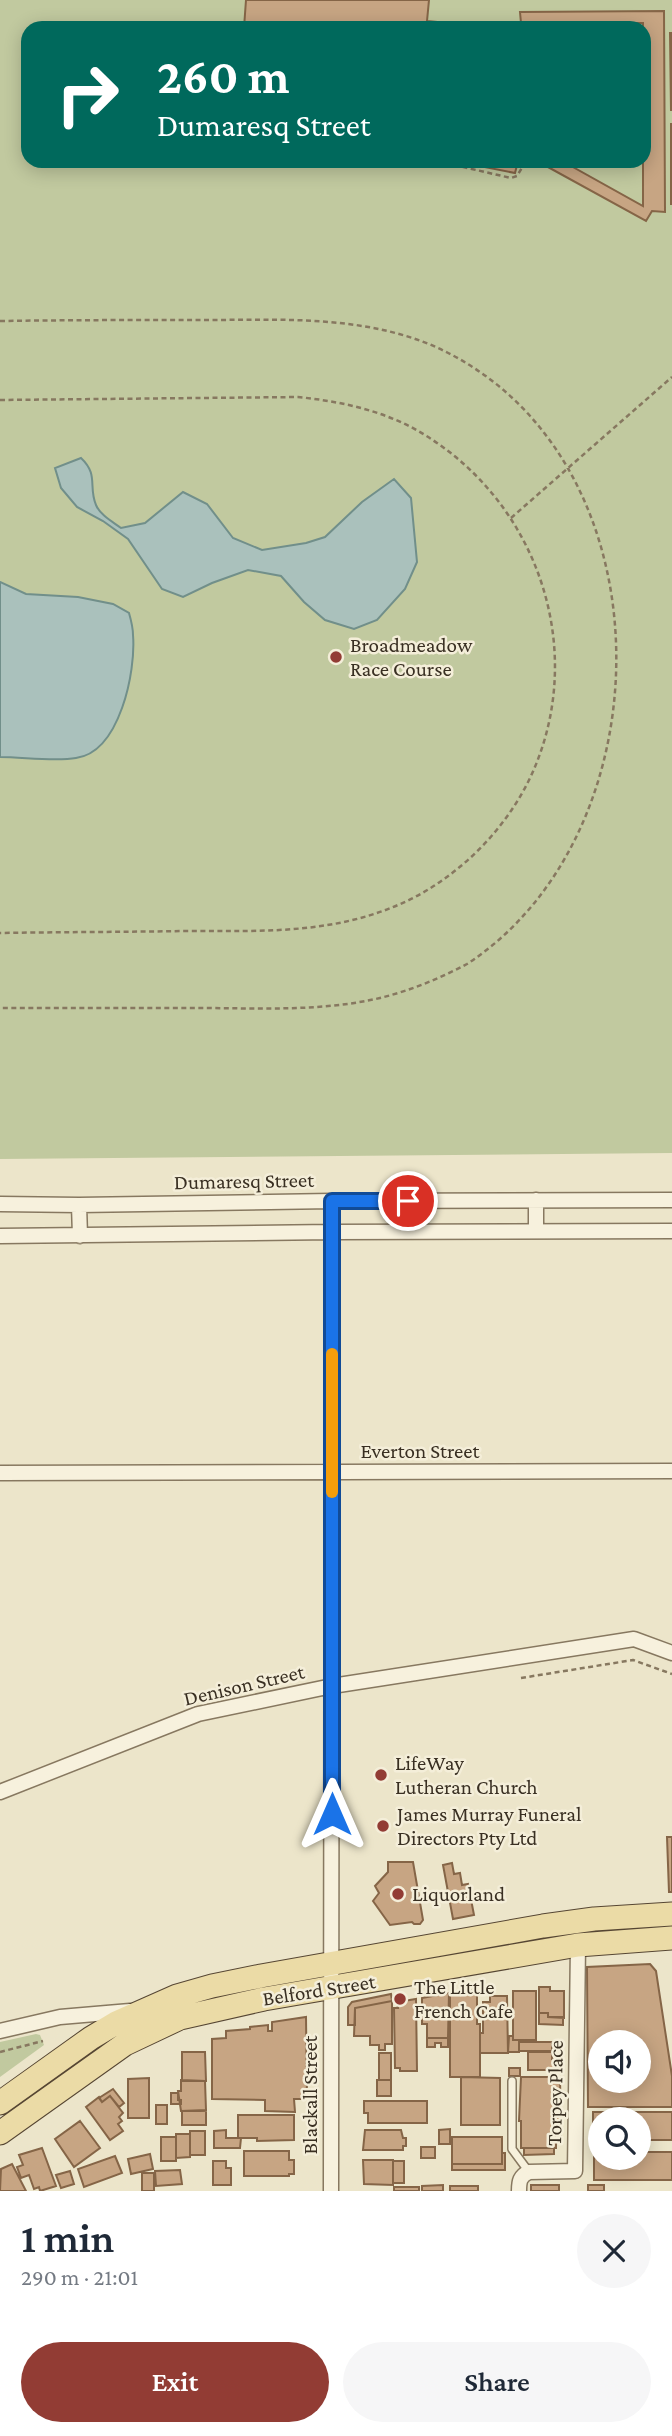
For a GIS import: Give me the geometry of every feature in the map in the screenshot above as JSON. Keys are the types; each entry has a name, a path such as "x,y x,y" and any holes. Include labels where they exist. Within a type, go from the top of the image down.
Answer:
{"main road":[{"name":"Belford Street","path":"0,2103 91,2038 141,2011 177,1996 212,1986 543,1926 594,1919 672,1914"},
{"name":"Belford Street","path":"0,2133 125,2044 180,2018 264,1999 578,1945 672,1938"}],"street":[{"path":"536,1200 536,1231"},
{"name":"Dumaresq Street","path":"0,1204 672,1200"},
{"name":"Blackall Street","path":"331,2191 332,1201"},
{"path":"79,1205 80,1236"},
{"path":"0,1236 672,1231"},
{"name":"Everton Street","path":"0,1473 672,1471"},
{"name":"Denison Street","path":"0,1792 198,1714 332,1686 634,1639 672,1653"},
{"name":"Torpey Place","path":"519,2191 522,2175 529,2172 575,2171 578,1945"},
{"path":"0,2031 60,2017 141,2011"}],"lane":[{"path":"512,2081 512,2150 529,2172"}],"path":[{"path":"468,168 513,178 522,168"},
{"path":"0,321 345,322 404,335 468,362"},
{"path":"511,518 672,377"},
{"path":"510,389 517,395"},
{"path":"0,400 298,397 344,403 388,417 439,444 483,482 511,518 533,559 548,602 555,648 551,711 541,750 525,788 503,822 462,866 431,888 397,906 350,923 299,930 0,933"},
{"path":"573,451 585,467"},
{"path":"0,1009 317,1007 383,998 443,975 487,953"},
{"path":"522,1678 633,1660 672,1674"},
{"path":"0,2052 44,2041"}],"green space":[{"name":"Broadmeadow Race Course","path":"0,0 672,0 672,1153 0,1159"},
{"path":"40,2035 44,2045 0,2077 0,2042"}],"water":[{"path":"81,458 92,475 98,509 121,528 145,523 183,492 207,504 233,538 262,550 325,537 362,502 394,479 411,498 417,562 405,589 377,620 354,629 325,620 304,602 281,576 248,570 183,597 162,589 128,539 77,507 61,488 55,468"},
{"path":"0,582 26,594 78,597 113,604 129,613 133,629 133,650 128,688 114,726 104,741 91,752 68,759 0,757"}],"building":[{"path":"246,0 429,0 427,21 244,21"},
{"path":"664,11 665,212 652,211 646,221 550,168 575,168 643,206 643,168 651,168 651,21 521,21 520,12"},
{"path":"670,33 672,33 671,111"},
{"path":"672,124 672,204 671,204"},
{"path":"490,168 516,168 515,173"},
{"path":"667,1837 672,1837 672,1892 669,1892"},
{"name":"Liquorland","path":"388,1862 413,1862 423,1920 420,1924 412,1922 390,1925 373,1901 379,1893 375,1886 388,1872"},
{"path":"452,1863 454,1874 460,1873 462,1885 468,1884 474,1915 453,1919 443,1865"},
{"path":"650,1964 656,1971 672,2076 672,2107 588,2107 587,1967"},
{"path":"539,1987 550,1987 550,1991 564,1991 564,2018 548,2017 548,2013 539,2013"},
{"path":"477,1989 480,2077 450,2077 450,1993"},
{"path":"513,1991 536,1991 536,2040 513,2040"},
{"path":"449,1993 448,2038 427,2038 427,2024 422,2024 422,1998"},
{"path":"391,1994 392,2001 355,2008 355,2025 348,2025 348,2007 352,2002"},
{"path":"490,1996 507,1996 508,2053 480,2053 483,2002 490,2002"},
{"path":"416,1999 417,2071 400,2071 400,2068 395,2068 394,2008 398,2008 397,2002"},
{"path":"392,2001 392,2044 385,2044 385,2050 379,2050 379,2045 370,2045 370,2036 354,2036 355,2008"},
{"path":"539,2013 548,2013 548,2017 563,2017 563,2025 539,2024"},
{"path":"306,2017 307,2099 294,2099 295,2112 265,2111 265,2100 212,2099 212,2039 226,2038 226,2031 250,2027 268,2025 268,2031 272,2031 272,2022"},
{"path":"509,2036 513,2036 513,2040 519,2040 519,2052 508,2052"},
{"path":"427,2038 448,2038 448,2047 435,2043 435,2047 427,2047"},
{"path":"519,2042 552,2042 552,2051 519,2051"},
{"path":"182,2052 205,2052 206,2081 182,2081"},
{"path":"528,2052 552,2052 552,2059 557,2059 557,2070 528,2070"},
{"path":"379,2053 391,2053 391,2080 379,2080"},
{"path":"509,2068 520,2068 520,2076 509,2076"},
{"path":"461,2077 500,2078 500,2125 461,2125"},
{"path":"521,2077 560,2077 561,2137 556,2137 556,2148 521,2148"},
{"path":"149,2078 149,2118 128,2118 128,2079"},
{"path":"181,2080 205,2081 206,2110 181,2111 178,2091 181,2091"},
{"path":"377,2080 391,2080 391,2096 377,2096"},
{"path":"113,2089 124,2103 119,2107 110,2096 102,2102 99,2098"},
{"path":"171,2093 178,2093 181,2104 171,2104"},
{"path":"110,2096 123,2113 119,2117 122,2121 118,2124 123,2131 110,2140 86,2107 99,2097 102,2102"},
{"path":"364,2101 427,2101 427,2123 368,2123 368,2113 364,2113"},
{"path":"156,2105 167,2105 167,2124 156,2124"},
{"path":"182,2111 206,2111 206,2125 182,2125"},
{"path":"651,2112 672,2112 672,2140 651,2140"},
{"path":"238,2115 294,2115 294,2140 257,2141 257,2138 238,2138"},
{"path":"80,2121 100,2148 74,2167 55,2139"},
{"path":"450,2129 450,2144 439,2144 439,2130"},
{"path":"226,2130 226,2138 241,2138 240,2148 214,2148 214,2131"},
{"path":"365,2130 401,2130 403,2138 406,2138 406,2146 403,2146 403,2150 363,2150"},
{"path":"190,2131 205,2131 205,2155 190,2155"},
{"path":"176,2134 190,2134 190,2157 176,2158"},
{"path":"161,2137 176,2137 176,2161 161,2161"},
{"path":"452,2137 502,2137 502,2164 452,2164"},
{"path":"421,2147 435,2147 435,2158 421,2158"},
{"path":"42,2148 56,2186 40,2191 39,2187 34,2189 29,2175 21,2178 17,2167 23,2165 19,2155"},
{"path":"524,2148 554,2148 554,2154 524,2155"},
{"path":"244,2151 289,2151 289,2160 294,2160 294,2174 244,2176"},
{"path":"651,2152 672,2152 672,2180 594,2180 594,2170 651,2170"},
{"path":"502,2153 505,2153 505,2170 452,2170 452,2164 502,2164"},
{"path":"150,2154 153,2169 131,2174 128,2159"},
{"path":"115,2156 122,2173 84,2187 78,2169"},
{"path":"363,2160 393,2160 393,2185 364,2184"},
{"path":"213,2161 226,2161 226,2168 231,2168 231,2185 213,2185"},
{"path":"393,2161 404,2161 404,2183 393,2183"},
{"path":"12,2164 26,2191 0,2191 1,2169"},
{"path":"180,2170 182,2184 156,2186 155,2171"},
{"path":"70,2171 74,2184 61,2188 56,2175"},
{"path":"142,2173 154,2173 154,2191 142,2191"},
{"path":"443,2185 443,2191 422,2191 422,2186"},
{"path":"531,2185 559,2185 559,2191 531,2191"},
{"path":"588,2185 604,2185 604,2191 588,2191"},
{"path":"450,2186 478,2186 478,2191 450,2191"},
{"path":"394,2187 419,2187 419,2191 394,2191"}],"slow traffic":[{"path":"332,1354 332,1492"}],"place":[{"name":"Broadmeadow Race Course","path":"336,657"},
{"name":"LifeWay Lutheran Church","path":"381,1775"},
{"name":"James Murray Funeral Directors Pty Ltd","path":"383,1826"},
{"name":"Liquorland","path":"398,1894"},
{"name":"The Little French Cafe","path":"400,1999"}],"route":[{"path":"332,1814 332,1201 408,1201"}]}
